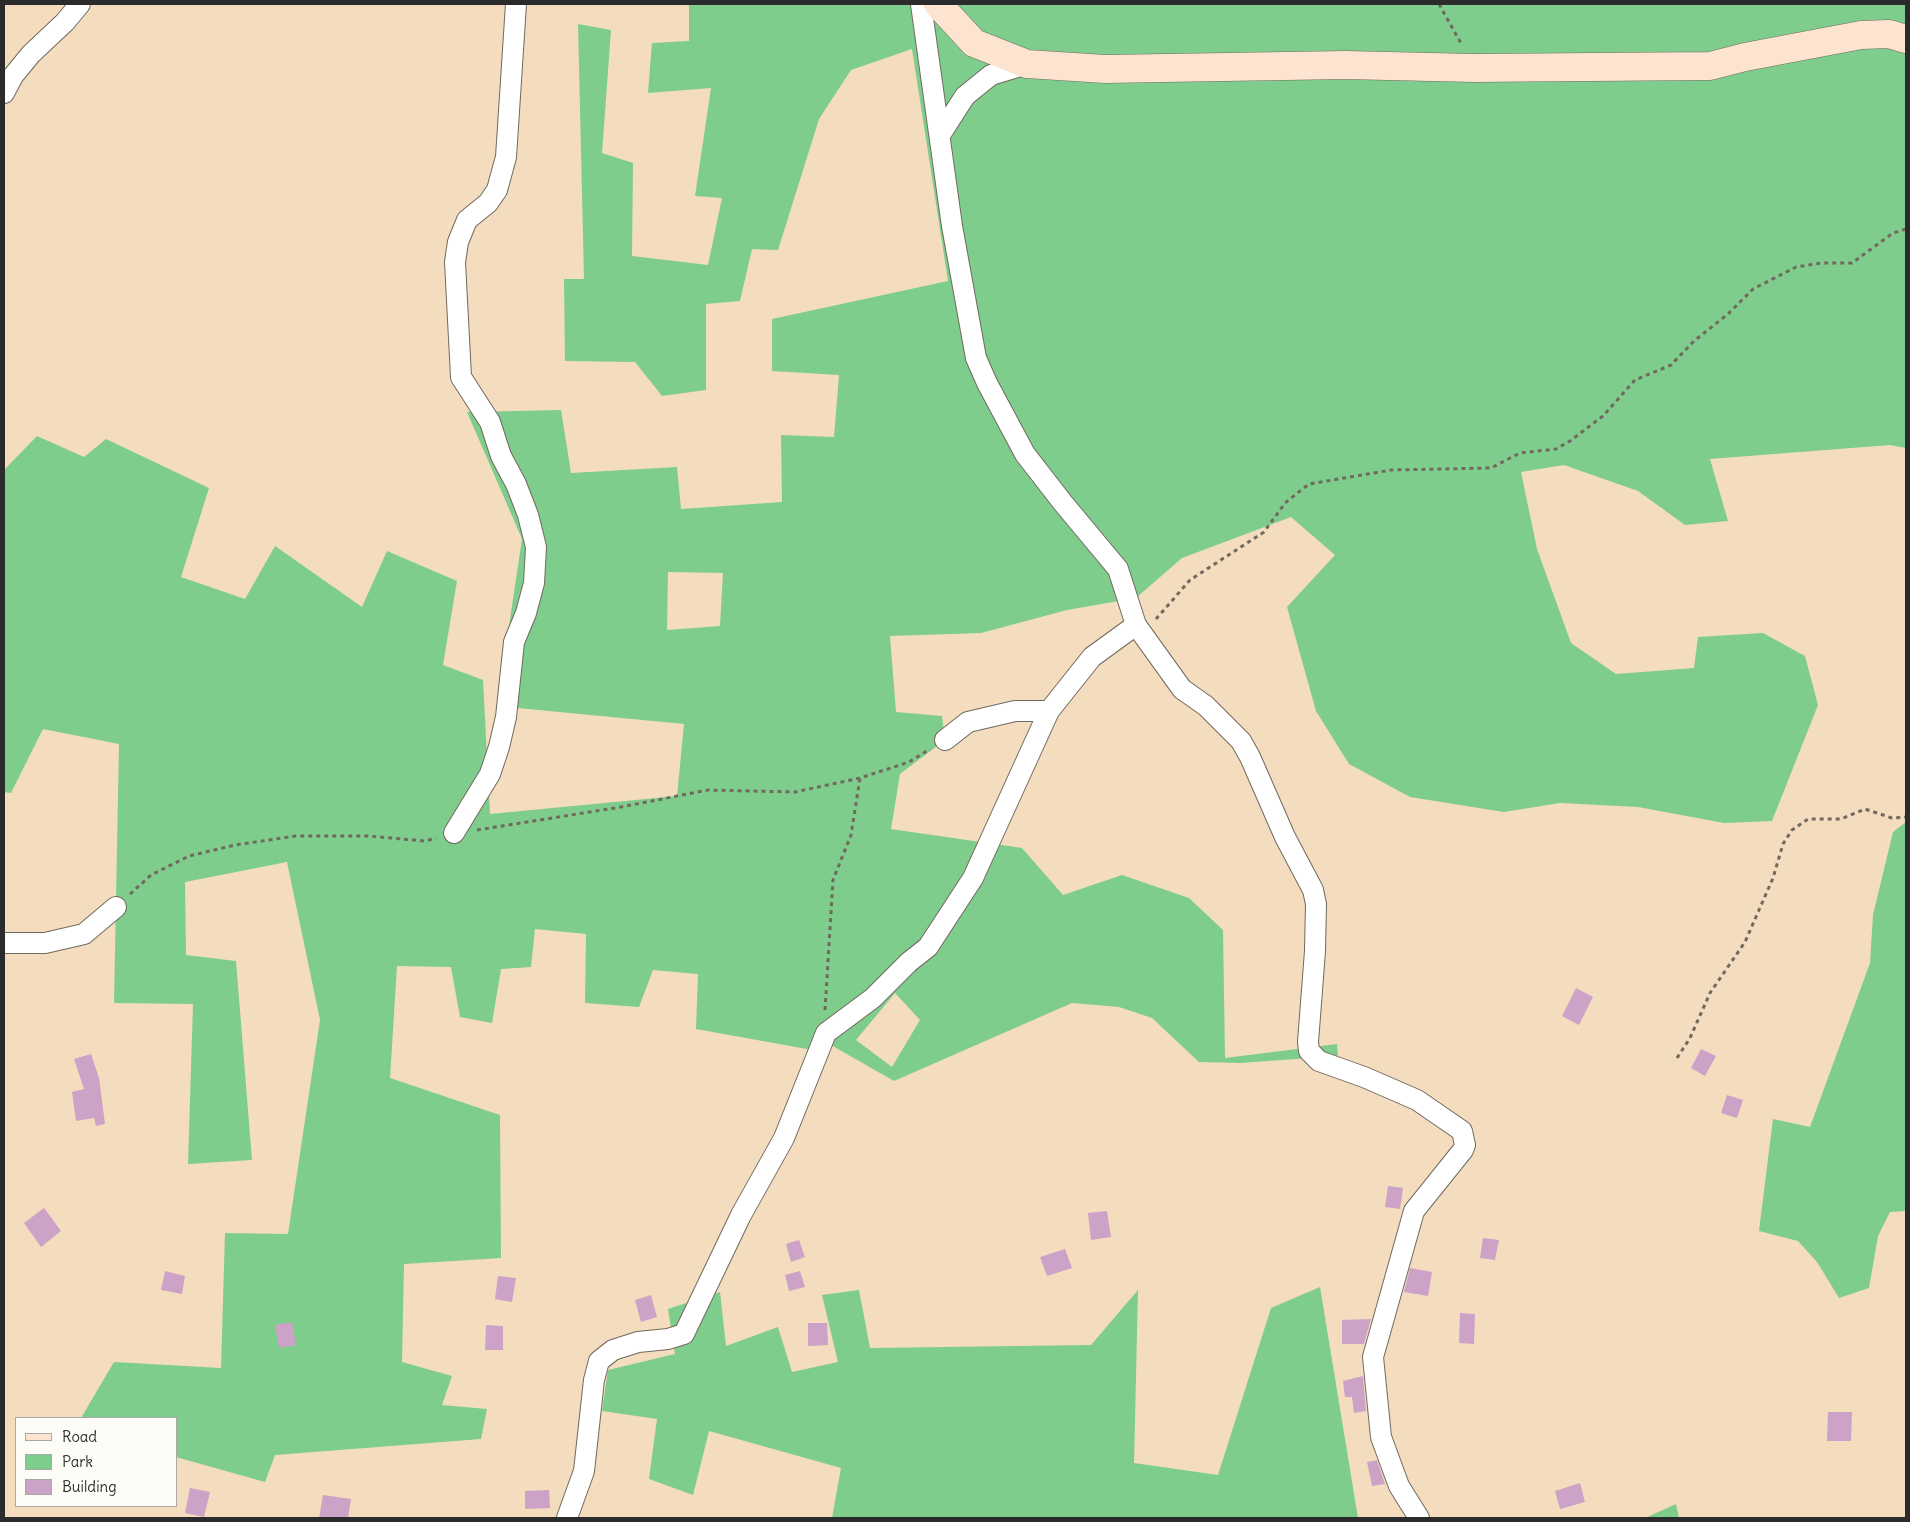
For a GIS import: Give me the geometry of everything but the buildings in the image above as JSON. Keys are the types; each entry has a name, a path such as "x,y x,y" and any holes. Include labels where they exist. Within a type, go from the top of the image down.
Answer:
{"street":[{"path":"4,93 13,76 31,54 65,22 80,4"},
{"path":"454,833 490,774 499,747 506,717 514,642 526,613 534,583 536,547 528,515 516,484 501,456 490,422 461,377 455,262 458,242 467,220 488,203 497,190 506,157 516,4"},
{"path":"921,4 952,226 976,358 987,383 1025,454 1062,503 1118,569 1139,630 1182,689 1206,706 1241,740 1250,757 1285,837 1308,879 1316,904 1309,1050 1319,1061 1364,1077 1417,1100 1462,1131 1465,1145 1463,1150 1414,1210 1373,1357 1381,1437 1398,1486 1419,1518"},
{"path":"938,4 974,43 1027,64 1105,68 1345,65 1474,68 1710,66 1745,57 1861,35 1889,34 1906,39"},
{"path":"940,135 965,96 991,75 1027,64"},
{"path":"567,1518 584,1471 594,1380 599,1361 613,1350 638,1342 668,1339 684,1334 741,1215 784,1138 826,1033 873,998 909,962 928,947 973,878 1048,711 1092,657 1139,630"},
{"path":"945,740 968,722 1016,712 1048,711"},
{"path":"4,943 45,943 84,934 116,907"}],"path":[{"path":"1439,4 1474,68"},
{"path":"1139,630 1190,580 1264,532 1285,503 1309,484 1391,470 1491,468 1520,453 1556,449 1603,416 1635,380 1671,365 1694,341 1728,314 1753,289 1796,268 1821,263 1852,263 1893,233 1906,229"},
{"path":"116,907 151,875 189,856 235,845 296,836 368,836 425,840 454,833 584,813 708,790 795,792 860,778 908,762 945,740"},
{"path":"826,1033 825,990 833,880 851,836 860,778"},
{"path":"1677,1058 1690,1038 1710,993 1748,935 1773,878 1783,844 1792,830 1808,819 1841,819 1864,809 1892,818 1906,817"}],"green space":[{"path":"689,4 1906,4 1906,448 1890,445 1710,459 1728,521 1685,525 1638,491 1564,465 1521,472 1537,549 1571,643 1616,674 1694,668 1698,637 1763,633 1805,656 1818,705 1772,821 1724,823 1638,807 1560,803 1504,812 1410,797 1349,764 1316,711 1287,607 1335,555 1291,517 1182,558 1136,598 1067,610 981,633 890,636 896,712 942,716 945,740 900,774 891,829 1022,848 1063,895 1122,875 1189,898 1223,930 1225,1058 1337,1044 1338,1056 1240,1063 1199,1062 1152,1018 1119,1007 1072,1003 894,1081 831,1045 818,1051 696,1029 698,974 653,970 639,1007 585,1003 586,934 535,929 531,967 501,969 492,1023 460,1017 451,967 397,966 390,1078 500,1115 501,1258 404,1264 402,1362 452,1376 442,1405 487,1409 481,1439 275,1455 265,1482 178,1458 178,1417 82,1417 114,1362 221,1368 225,1233 288,1234 320,1020 287,862 185,882 186,955 236,961 252,1160 188,1164 193,1004 114,1003 119,744 43,729 11,793 4,792 4,470 37,436 84,457 106,439 209,488 181,577 245,599 275,546 362,607 387,551 457,581 443,665 483,680 490,814 677,796 684,724 497,706 522,539 467,412 561,410 571,473 677,467 681,509 782,502 781,435 834,437 839,375 772,371 772,319 948,281 912,49 851,70 819,119 778,250 752,249 740,301 706,304 706,390 662,396 635,362 565,361 564,279 584,279 578,24 611,30 602,153 633,163 632,256 708,265 722,198 695,196 711,88 648,93 652,43 689,41","holes":["668,572 723,573 720,626 667,630","895,993 920,1020 892,1067 856,1040"]},
{"path":"1906,822 1906,1211 1890,1212 1878,1236 1869,1288 1839,1298 1817,1262 1798,1241 1759,1231 1773,1119 1810,1127 1870,963 1873,915 1893,832"},
{"path":"1320,1287 1358,1518 832,1518 841,1468 709,1431 693,1495 649,1479 657,1419 602,1411 608,1370 675,1354 668,1309 720,1292 726,1346 778,1327 792,1372 838,1362 822,1295 859,1290 870,1348 1091,1345 1138,1290 1134,1463 1218,1475 1271,1308"},
{"path":"1676,1504 1679,1518 1645,1518"}]}
